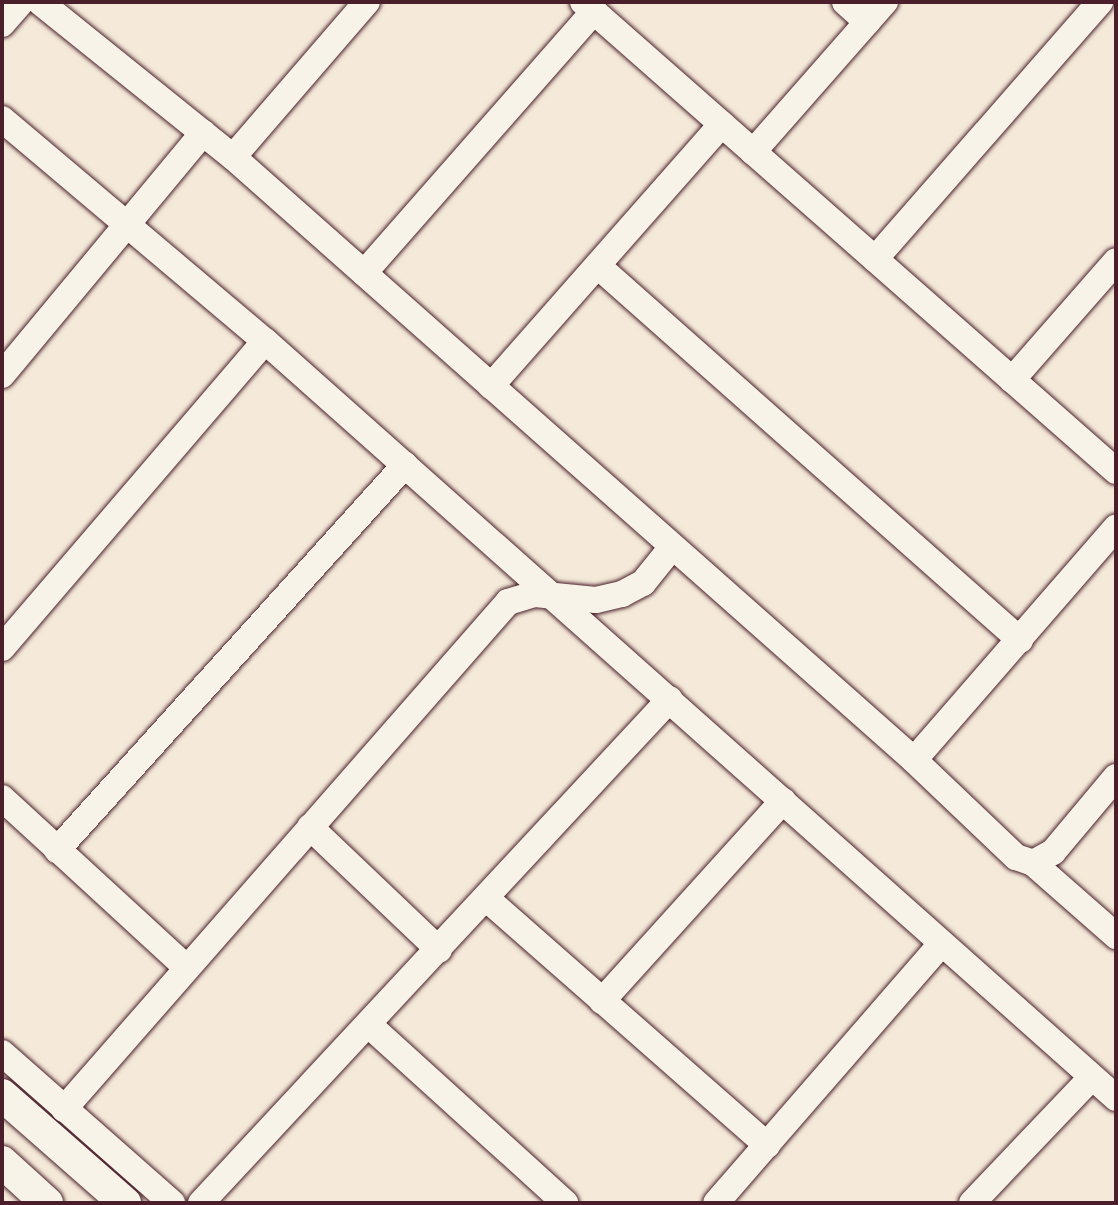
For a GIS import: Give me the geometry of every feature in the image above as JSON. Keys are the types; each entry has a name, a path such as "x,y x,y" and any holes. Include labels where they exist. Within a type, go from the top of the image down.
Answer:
{"street":[{"path":"2,23 21,2"},
{"path":"40,2 233,158 914,760 1016,857 1033,863 1116,936"},
{"path":"233,158 367,2"},
{"path":"845,2 867,22"},
{"path":"753,152 885,2"},
{"path":"875,259 1100,2"},
{"path":"364,273 589,7 1116,471"},
{"path":"2,118 125,226 265,341 1116,1098"},
{"path":"491,386 722,124"},
{"path":"2,376 203,133"},
{"path":"1012,380 1116,261"},
{"path":"598,265 1020,640"},
{"path":"2,648 265,341"},
{"path":"57,850 405,465"},
{"path":"914,760 1116,528"},
{"path":"64,1109 508,602 535,594 596,600 622,594 643,583 672,547"},
{"path":"201,1203 487,899 670,699"},
{"path":"1033,863 1053,852 1116,777"},
{"path":"2,798 187,967"},
{"path":"603,1001 783,801"},
{"path":"310,827 439,950"},
{"path":"487,899 767,1145"},
{"path":"721,1201 942,943"},
{"path":"369,1025 565,1203"},
{"path":"2,1054 172,1203"},
{"path":"972,1203 1093,1077"},
{"path":"2,1094 125,1203"},
{"path":"2,1163 47,1203"}]}
